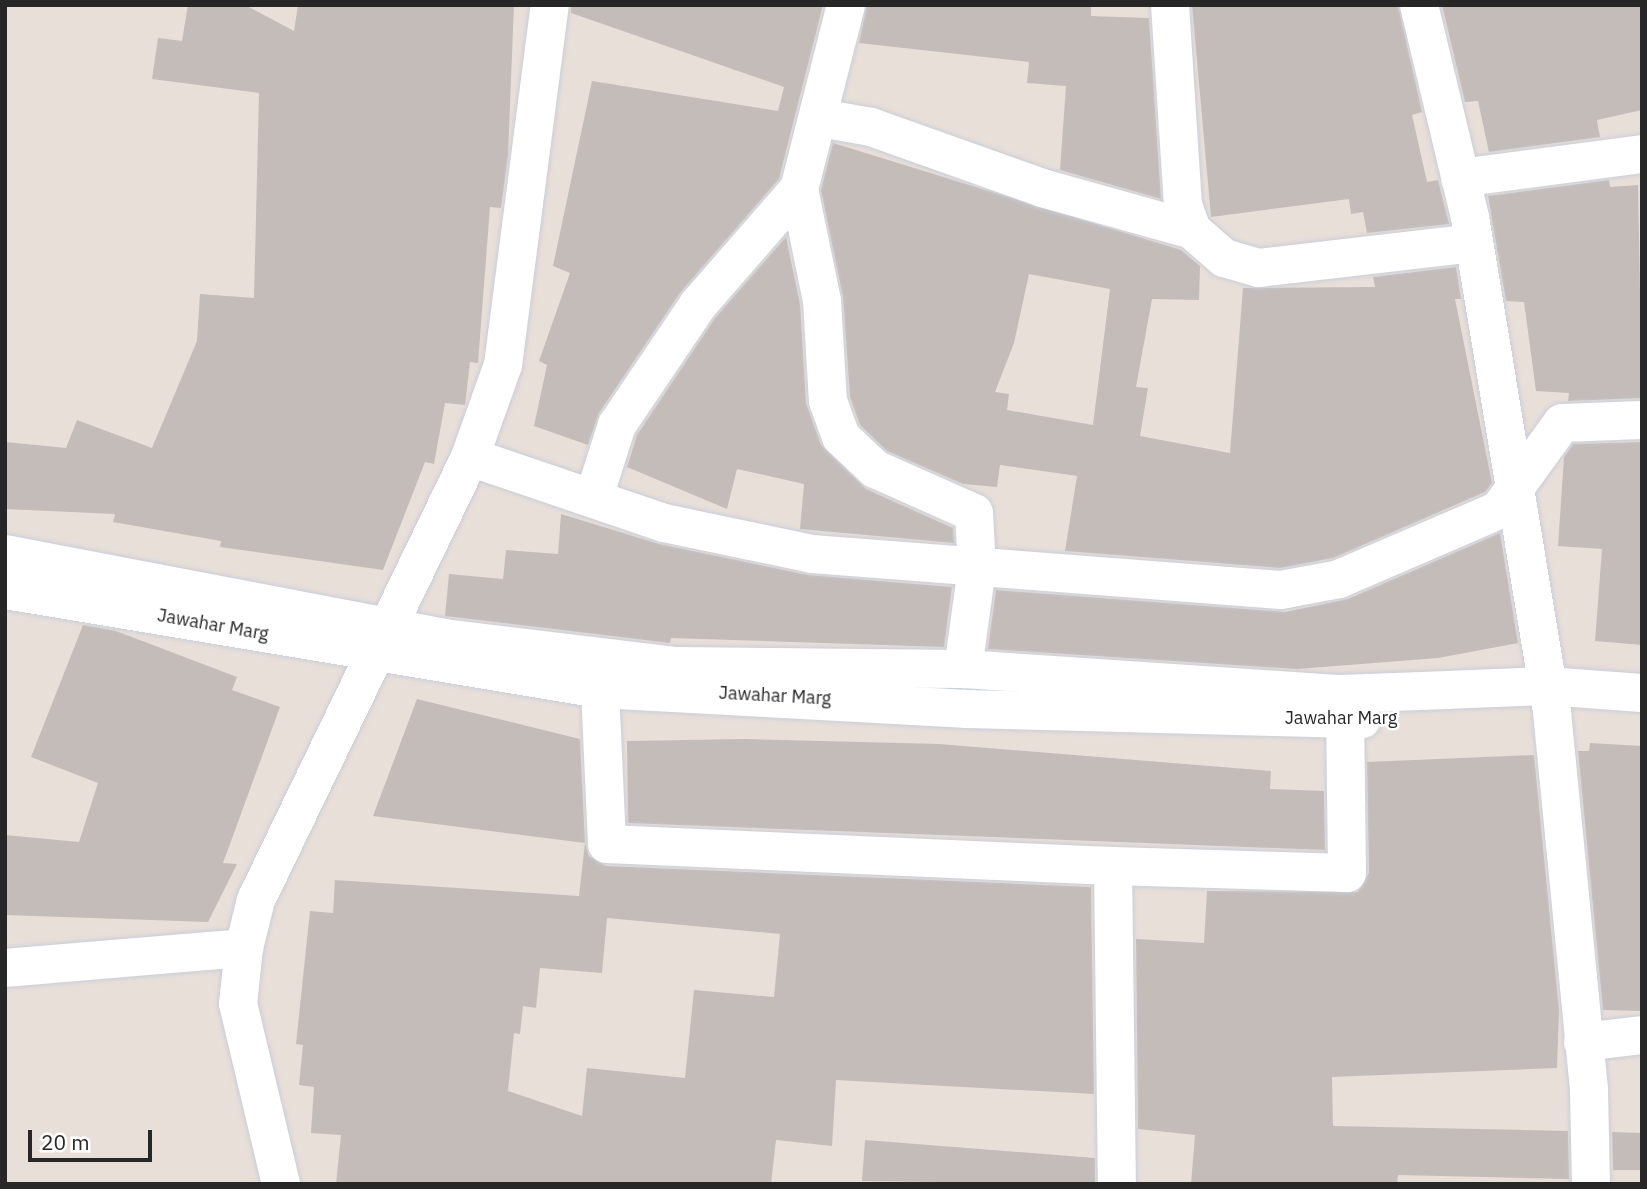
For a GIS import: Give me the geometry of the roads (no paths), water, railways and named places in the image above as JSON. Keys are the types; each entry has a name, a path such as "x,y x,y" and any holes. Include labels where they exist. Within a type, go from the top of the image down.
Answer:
{"street":[{"path":"281,1184 238,1004 244,948 256,900 378,639 470,457 503,365 550,5"},
{"path":"594,498 617,425 698,304 799,189 820,118 846,5"},
{"path":"1170,5 1183,205 1192,230"},
{"path":"1419,5 1474,243 1518,480 1550,699 1583,1042 1591,1184"},
{"path":"820,118 871,127 1042,188 1192,230 1224,258 1259,268 1474,243"},
{"path":"1460,178 1642,154"},
{"path":"799,189 821,301 828,401 841,437 875,469 954,499 974,513 977,568 963,669"},
{"path":"470,457 664,523 812,554 1281,590 1339,579 1462,530 1499,510 1518,480 1562,423 1642,420"},
{"name":"Jawahar Marg","path":"5,554 600,689 1345,720 1550,699"},
{"name":"Jawahar Marg","path":"5,590 378,639 443,638 676,666 963,669 1341,694 1550,699"},
{"path":"600,689 607,844 1114,866 1347,873 1345,720"},
{"path":"1550,699 1642,693"},
{"path":"1550,699 1642,719"},
{"path":"1114,866 1117,1184"},
{"path":"5,968 244,948"},
{"path":"1583,1042 1642,1035"}]}
